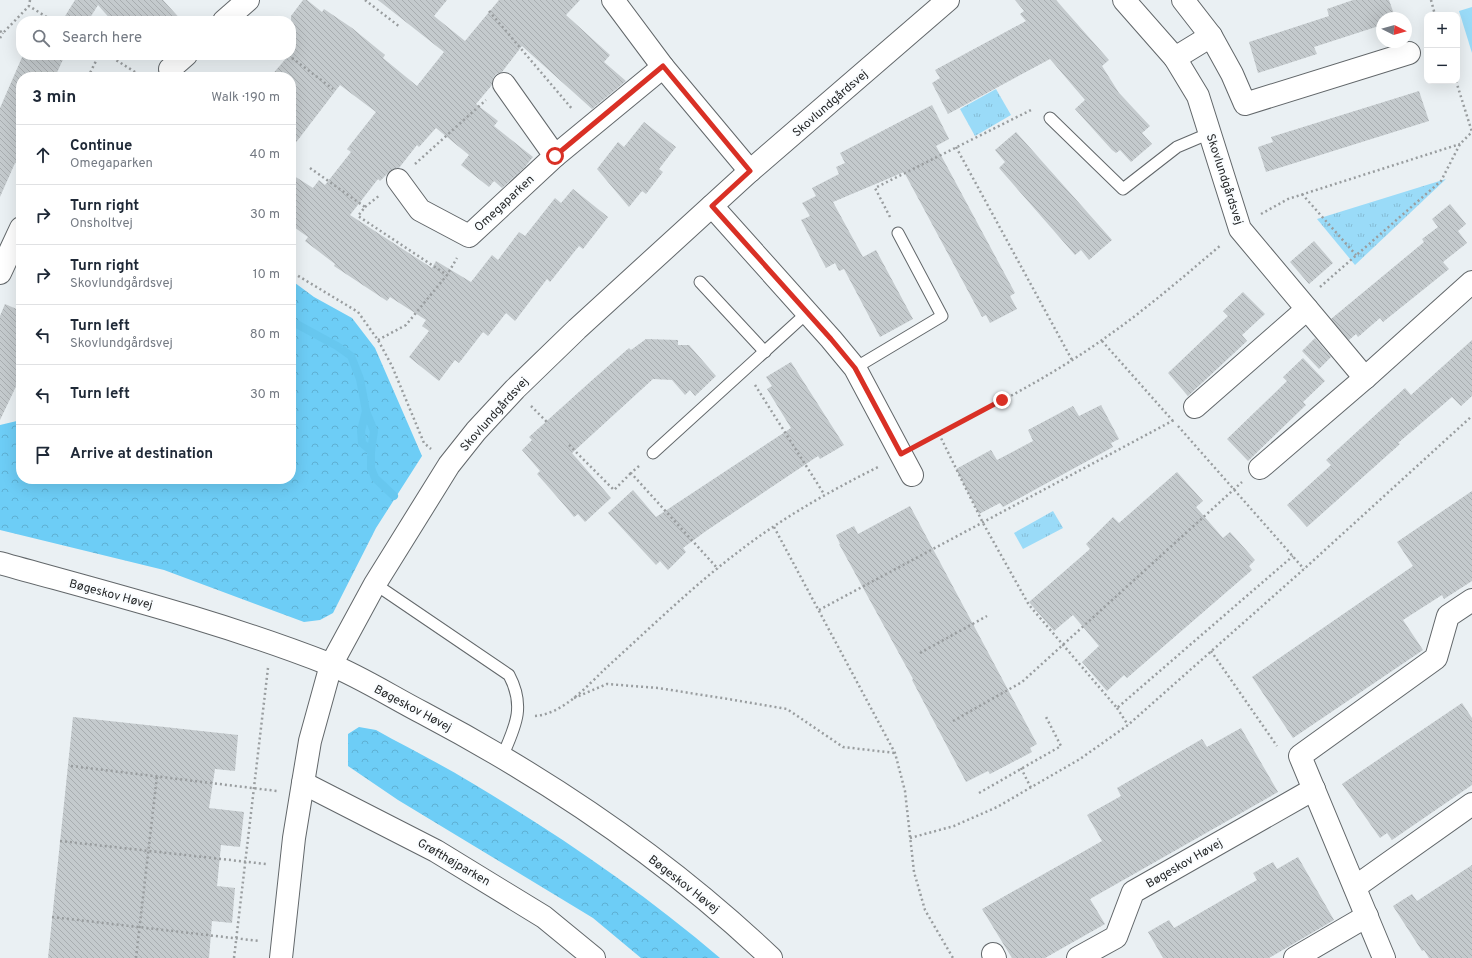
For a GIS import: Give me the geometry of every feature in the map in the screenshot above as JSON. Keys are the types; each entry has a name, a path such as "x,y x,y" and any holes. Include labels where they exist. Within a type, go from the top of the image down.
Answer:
{"street":[{"path":"230,16 248,0"},
{"path":"613,0 663,66 750,171"},
{"name":"Skovlundgårdsvej","path":"331,665 375,584 449,465 476,431 515,389 750,171 948,0"},
{"name":"Skovlundgårdsvej","path":"1124,0 1175,58 1198,96 1240,229 1365,378"},
{"path":"1183,0 1211,36 1232,74 1245,104 1409,53"},
{"path":"1175,58 1211,36"},
{"name":"Omegaparken","path":"398,180 420,210 469,236 555,156 663,66"},
{"path":"504,84 555,156"},
{"path":"712,206 808,312 855,368 912,475"},
{"path":"0,273 16,239"},
{"path":"1260,468 1365,378 1472,282"},
{"path":"1195,407 1304,306"},
{"name":"Bøgeskov Høvej","path":"0,564 200,619 331,665 502,757 592,815 678,877 720,910 771,958"},
{"path":"1384,958 1300,756 1436,658 1448,616 1472,600"},
{"path":"282,951 291,867 310,741 331,665"},
{"name":"Grøfthøjparken","path":"302,788 436,851 544,916 594,958"},
{"name":"Bøgeskov Høvej","path":"1078,958 1116,937 1133,892 1314,790"},
{"path":"1354,887 1472,804"},
{"path":"1295,958 1366,916"}],"lane":[{"path":"1050,118 1122,189 1177,147 1210,133"},
{"path":"855,368 942,316 898,233"},
{"path":"700,282 765,352"},
{"path":"653,454 808,312"},
{"path":"375,584 509,675 518,698 517,718 502,757"}],"path":[{"path":"18,16 29,6 30,0"},
{"path":"365,0 400,27"},
{"path":"1431,0 1434,12"},
{"path":"29,6 45,16"},
{"path":"489,11 589,129"},
{"path":"0,38 1,32 16,18"},
{"path":"90,72 96,60"},
{"path":"116,60 135,72"},
{"path":"295,60 333,89"},
{"path":"447,275 358,216 365,207 398,180 504,84"},
{"path":"1304,306 1356,255 1441,181 1460,144 1472,132 1457,84"},
{"path":"898,233 875,188 1038,106 1050,118"},
{"path":"517,718 540,716 563,706 738,552 824,494 1052,373 1102,341 1151,304 1240,229 1264,212 1288,199 1302,194 1460,144"},
{"path":"956,147 1072,360"},
{"path":"310,168 365,207"},
{"path":"1302,194 1356,255"},
{"path":"378,340 406,325 447,275 469,236"},
{"path":"296,275 358,312 378,340 392,366 424,443 449,465"},
{"path":"1102,341 1304,569"},
{"path":"745,370 824,494"},
{"path":"819,610 1173,421 1195,407"},
{"path":"910,838 954,826 997,807 1080,759 1128,725 1304,569 1472,416"},
{"path":"939,434 983,523 1029,605 1117,708 1128,725"},
{"path":"569,445 614,490 653,454"},
{"path":"953,721 1022,682 1234,489 1260,468"},
{"path":"631,473 718,569"},
{"path":"774,527 895,753 905,791 914,872 925,910 953,958"},
{"path":"1117,708 1293,556"},
{"path":"920,652 987,616"},
{"path":"234,958 271,644"},
{"path":"1211,651 1289,762 1300,756"},
{"path":"572,699 607,684 658,688 728,699 787,709 843,747 895,753"},
{"path":"979,793 1062,746 1045,715"},
{"path":"71,766 254,788 302,788"},
{"path":"1021,768 1031,788"},
{"path":"136,958 157,776"},
{"path":"60,840 291,867"},
{"path":"52,917 237,938 282,951"}],"green space":[{"path":"1472,7 1472,53 1460,12 1459,11"},
{"path":"996,89 1011,115 975,136 960,109"},
{"path":"1446,179 1355,265 1317,219"},
{"path":"296,284 314,297 352,318 375,348 422,456 376,528 333,613 320,620 304,622 164,570 0,530 0,425 16,421 16,484 296,484"},
{"path":"1053,511 1063,528 1023,549 1014,533"},
{"path":"359,727 376,730 472,783 537,823 631,887 720,958 641,958 593,918 398,800 348,766 348,734"}],"building":[{"path":"75,0 163,0 177,16 108,16 98,5 91,16 65,16"},
{"path":"303,0 307,0 322,12 324,9 352,28 385,55 383,58 417,86 444,52 378,0 447,0 434,16 465,41 499,0 580,0 566,15 610,55 604,62 626,81 592,109 522,46 502,72 496,74 493,78 492,85 476,104 498,121 494,126 533,157 524,168 502,188 494,181 489,187 461,165 469,155 436,128 419,147 417,145 399,168 391,170 380,181 378,179 350,215 432,268 436,261 471,282 492,255 498,260 519,232 525,236 555,198 561,203 573,189 608,217 583,249 579,246 550,282 547,279 515,321 506,313 488,336 483,332 459,363 455,360 439,381 409,357 429,331 422,326 426,320 390,297 387,301 334,266 335,264 305,241 308,237 296,229 296,177 313,188 319,180 325,185 351,152 347,149 376,112 340,85 296,142 296,72 274,72 285,60 296,60 296,16 291,16"},
{"path":"1015,0 1056,0 1109,60 1102,66 1119,93 1150,126 1142,133 1152,144 1131,162 1120,150 1116,153 1112,150 1075,109 1085,100 1050,59 948,114 932,83 940,78 935,70 1026,21 1020,14 1024,11"},
{"path":"1353,0 1389,0 1393,12 1376,12 1376,27 1314,47 1317,54 1258,73 1249,42 1329,16 1327,9"},
{"path":"21,60 63,60 57,72 16,72 16,163 0,197 0,108"},
{"path":"1419,91 1429,121 1266,172 1258,147 1273,142 1271,137"},
{"path":"932,105 949,139 936,146 1015,293 1010,296 1017,309 990,323 986,315 982,317 904,172 833,202 863,257 876,250 913,319 880,337 844,269 839,271 835,263 826,268 801,220 810,216 802,203 816,196 812,188 839,174 836,167 845,163 840,153"},
{"path":"644,122 676,147 659,169 663,172 646,194 642,191 629,207 597,169 618,142 624,147"},
{"path":"1016,132 1112,240 1089,260 1081,250 1075,255 999,168 1005,162 995,150"},
{"path":"1450,204 1466,224 1458,231 1467,243 1443,262 1449,269 1383,322 1380,318 1358,337 1356,334 1349,340 1331,319 1424,242 1422,239 1438,227 1432,219"},
{"path":"1314,241 1333,263 1309,284 1290,262"},
{"path":"1243,292 1265,314 1242,335 1247,341 1188,396 1168,373 1228,316 1223,311"},
{"path":"5,304 16,309 16,386 0,420 0,316"},
{"path":"1315,338 1331,357 1319,369 1302,351"},
{"path":"646,339 678,340 678,345 689,345 716,376 695,396 690,390 685,395 672,380 653,379 572,453 611,498 585,522 578,514 574,517 537,474 540,471 522,450 532,440 529,437 590,382 629,348 631,350"},
{"path":"1472,340 1472,396 1461,406 1452,397 1398,443 1400,444 1307,527 1287,505 1331,465 1326,460 1405,388 1411,395"},
{"path":"1303,358 1325,381 1303,402 1306,405 1248,461 1227,439 1287,381 1283,377"},
{"path":"791,362 844,445 820,459 818,456 706,531 683,548 686,552 668,570 660,561 656,565 608,513 633,490 656,517 791,428 767,389 772,386 766,377"},
{"path":"1101,405 1119,439 1111,443 1113,447 1003,507 1000,503 979,514 956,469 991,450 997,460 1033,441 1028,430 1073,406 1079,416"},
{"path":"1177,472 1203,501 1196,507 1223,538 1230,532 1255,560 1249,566 1252,570 1127,678 1124,675 1107,691 1082,662 1099,646 1073,615 1054,631 1029,602 1090,549 1086,544 1113,517 1119,523"},
{"path":"1472,491 1472,581 1444,599 1442,595 1403,620 1423,650 1293,738 1252,677 1413,566 1397,542"},
{"path":"910,506 1037,744 1030,748 1032,752 990,774 988,771 966,782 912,680 913,679 839,544 836,535 854,526 858,534"},
{"path":"1462,703 1472,718 1472,785 1392,840 1387,833 1380,838 1342,784"},
{"path":"73,717 238,735 235,771 215,769 209,808 244,812 240,847 221,845 217,886 235,888 232,923 212,921 209,958 48,958"},
{"path":"1241,728 1278,792 1090,899 1105,924 1045,958 1012,958 982,909 1102,841 1087,815 1121,796 1117,788 1202,739 1207,747"},
{"path":"1298,857 1334,920 1269,958 1163,958 1148,932 1169,920 1174,928 1257,880 1253,873 1273,862 1277,869"},
{"path":"1472,865 1472,958 1429,958 1424,950 1422,951 1393,906 1412,894 1417,901"}],"waterway":[{"path":"296,324 337,346 351,356 360,379 366,411 374,431 371,451 371,468 375,478 394,496"},
{"path":"366,411 361,431 362,443 371,451"}],"route":[{"path":"555,156 663,66 750,171 712,206 855,368 901,454 1002,400"}]}
